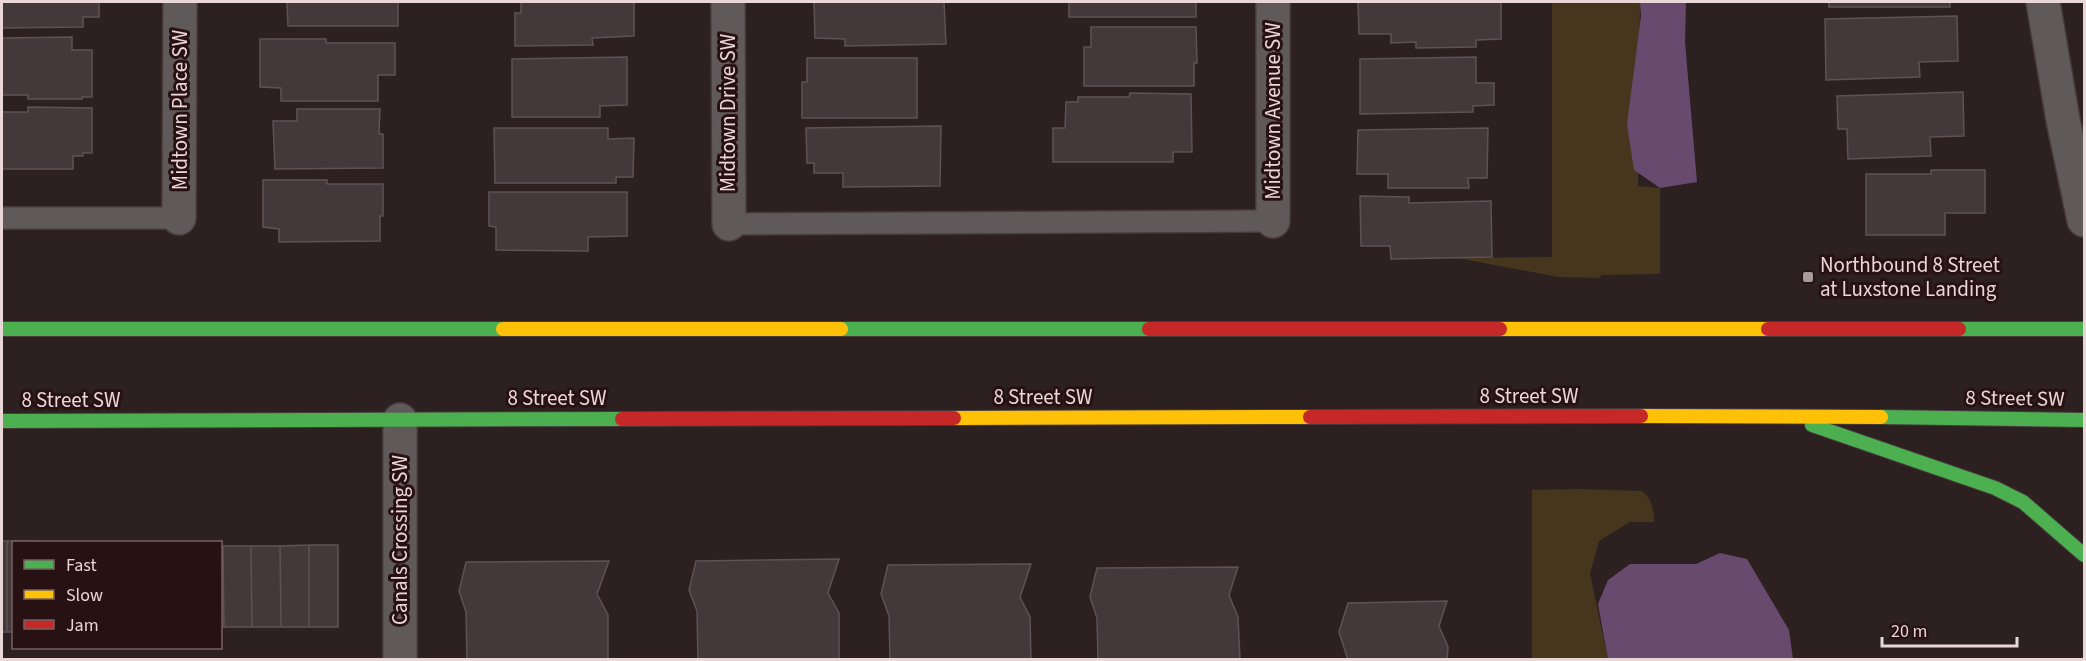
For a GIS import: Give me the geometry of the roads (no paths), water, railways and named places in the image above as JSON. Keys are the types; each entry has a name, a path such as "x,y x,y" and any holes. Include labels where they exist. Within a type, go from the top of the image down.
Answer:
{"main road":[{"path":"2,329 2085,329"},
{"path":"1785,416 1995,488 2023,502 2085,555"},
{"name":"8 Street SW","path":"2,421 1785,416 2085,420"}],"street":[{"name":"Midtown Place SW","path":"179,218 180,2"},
{"name":"Midtown Drive SW","path":"728,2 729,224"},
{"name":"Midtown Avenue SW","path":"1273,2 1273,221"},
{"path":"2043,2 2063,120 2085,220"},
{"name":"Canals Crossing SW","path":"400,420 400,660"}],"lane":[{"path":"2,218 179,218"},
{"path":"729,224 1273,221"}],"place":[{"name":"Northbound 8 Street at Luxstone Landing","path":"1808,277"}]}
